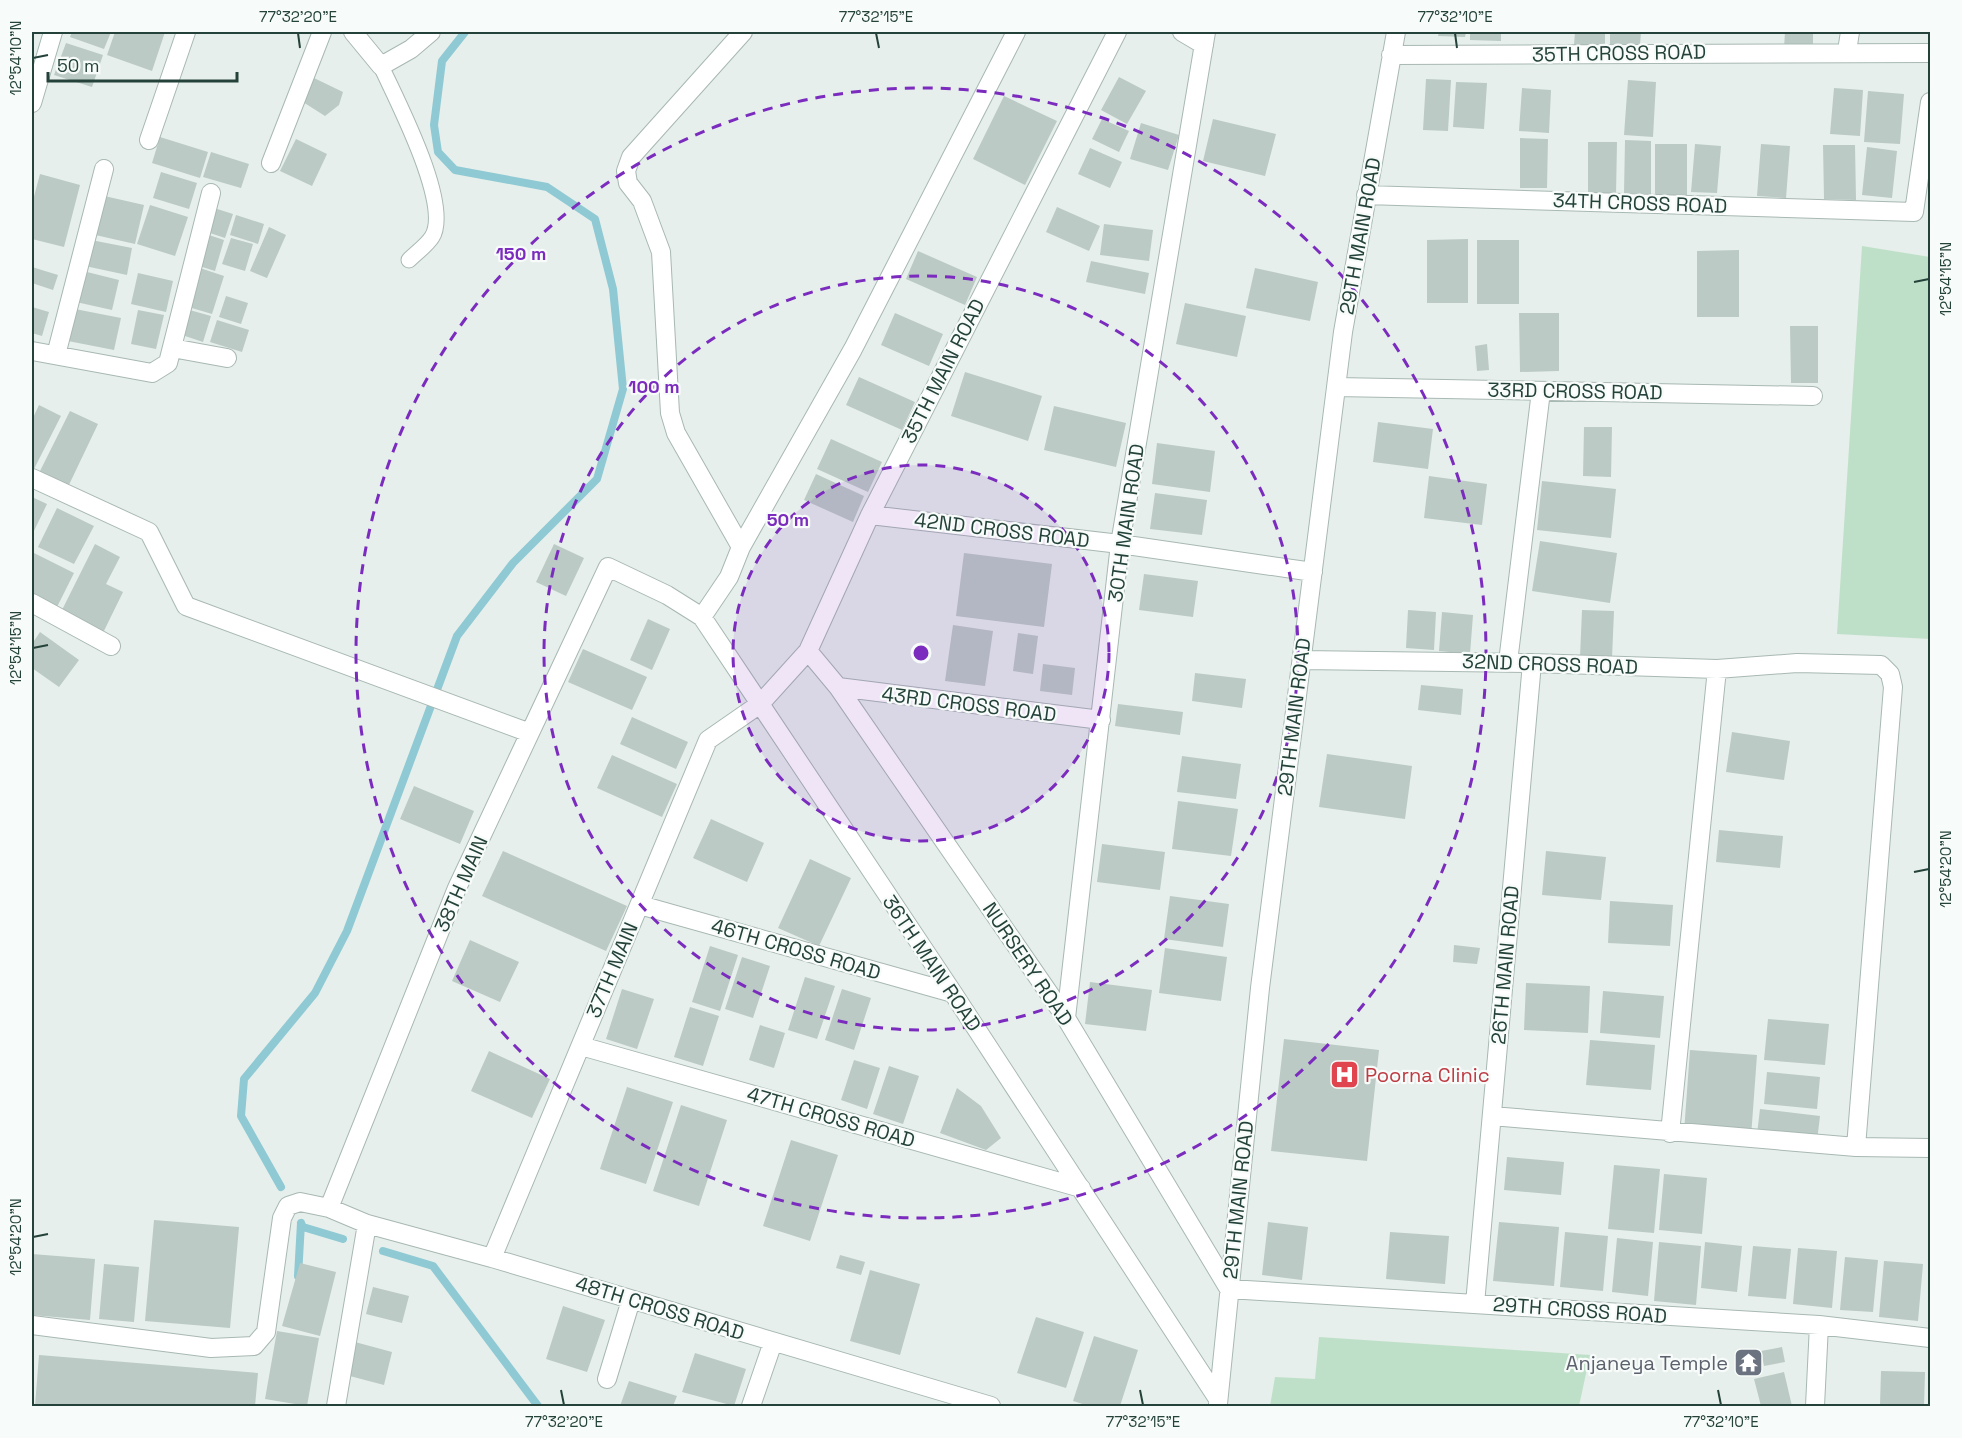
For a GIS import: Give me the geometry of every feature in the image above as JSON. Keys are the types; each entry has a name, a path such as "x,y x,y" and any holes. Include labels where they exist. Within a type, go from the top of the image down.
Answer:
{"street":[{"path":"32,103 53,32"},
{"path":"149,140 186,32"},
{"path":"271,163 322,32"},
{"path":"353,32 381,66 412,48 431,32"},
{"path":"403,32 412,48"},
{"path":"741,548 676,433 670,413 661,252 642,201 628,183 626,171 631,157 743,32"},
{"path":"702,617 729,578 741,548 853,349 1016,32"},
{"name":"35TH MAIN ROAD","path":"760,704 808,651 870,515 1117,32"},
{"path":"1182,32 1205,38"},
{"name":"29TH MAIN ROAD","path":"1218,1403 1260,988 1336,387 1366,195 1396,32"},
{"path":"1847,51 1850,32"},
{"name":"30TH MAIN ROAD","path":"1066,1018 1120,544 1205,38"},
{"name":"35TH CROSS ROAD","path":"1391,55 1847,51 1930,53"},
{"name":"34TH CROSS ROAD","path":"1366,195 1914,212 1930,102"},
{"path":"56,355 104,169"},
{"path":"32,351 152,373 168,363 212,193"},
{"path":"172,348 226,358"},
{"name":"33RD CROSS ROAD","path":"1336,387 1813,396"},
{"path":"1508,662 1541,391"},
{"path":"32,478 149,532 186,606 530,733"},
{"name":"42ND CROSS ROAD","path":"870,515 1120,544 1313,572"},
{"name":"36TH MAIN ROAD","path":"608,567 667,595 702,617 953,993 1218,1403"},
{"name":"38TH MAIN","path":"329,1208 458,888 608,567"},
{"path":"32,603 111,646"},
{"name":"NURSERY ROAD","path":"808,651 838,687 1066,1018 1229,1289"},
{"name":"32ND CROSS ROAD","path":"1302,660 1508,662 1717,669 1797,663 1881,665 1890,674 1893,687 1856,1147"},
{"name":"26TH MAIN ROAD","path":"1475,1304 1532,663"},
{"path":"1670,1133 1717,669"},
{"name":"43RD CROSS ROAD","path":"838,687 1101,720"},
{"name":"37TH MAIN","path":"492,1258 708,740 760,704"},
{"name":"46TH CROSS ROAD","path":"640,905 953,993"},
{"name":"47TH CROSS ROAD","path":"581,1046 1081,1188"},
{"path":"1492,1116 1670,1133 1856,1147 1930,1148"},
{"name":"48TH CROSS ROAD","path":"32,1325 211,1348 254,1346 266,1332 282,1218 288,1206 300,1202 329,1208 367,1224 492,1258 991,1407"},
{"path":"336,1407 367,1224"},
{"name":"29TH CROSS ROAD","path":"1229,1289 1819,1325 1930,1338"},
{"path":"607,1379 631,1300"},
{"path":"1815,1407 1819,1325"},
{"path":"751,1407 773,1342"}],"lane":[{"path":"381,66 415,140 433,188 436,212 434,236 410,260"}],"green space":[{"path":"1862,246 1930,257 1930,639 1837,634"},
{"path":"1319,1337 1590,1355 1579,1406 1270,1406 1275,1377 1315,1379"}],"building":[{"path":"72,32 111,32 104,49 70,37"},
{"path":"115,32 165,32 152,71 107,55"},
{"path":"1439,32 1466,32 1465,37 1438,36"},
{"path":"1470,32 1501,32 1501,41 1470,40"},
{"path":"1575,32 1605,32 1605,46 1574,45"},
{"path":"1610,32 1641,32 1640,45 1610,44"},
{"path":"1785,32 1813,32 1813,48 1784,48"},
{"path":"66,43 103,55 92,87 54,75"},
{"path":"1119,77 1146,91 1127,124 1101,110"},
{"path":"314,78 343,92 339,105 325,116 303,102"},
{"path":"1426,79 1451,80 1448,131 1423,130"},
{"path":"1628,80 1656,82 1653,137 1624,135"},
{"path":"1456,82 1487,83 1484,129 1453,127"},
{"path":"1522,88 1551,90 1549,133 1519,131"},
{"path":"1834,88 1863,90 1860,136 1830,134"},
{"path":"1868,91 1904,94 1900,144 1864,142"},
{"path":"1004,96 1057,121 1025,185 973,159"},
{"path":"1102,119 1129,131 1119,152 1092,139"},
{"path":"1213,119 1276,134 1265,176 1203,161"},
{"path":"1141,123 1179,135 1168,170 1130,159"},
{"path":"160,137 208,152 200,178 152,163"},
{"path":"1520,138 1548,139 1547,188 1520,188"},
{"path":"296,139 327,154 312,186 280,171"},
{"path":"1625,140 1651,141 1651,194 1624,193"},
{"path":"1588,142 1617,142 1616,195 1588,194"},
{"path":"1655,144 1687,144 1687,198 1655,198"},
{"path":"1695,144 1721,146 1717,193 1691,192"},
{"path":"1761,144 1790,146 1786,198 1757,196"},
{"path":"1823,145 1855,145 1856,200 1824,199"},
{"path":"1867,147 1897,151 1892,198 1862,195"},
{"path":"1090,148 1122,162 1110,188 1078,174"},
{"path":"211,152 249,164 241,188 203,177"},
{"path":"161,172 197,183 189,209 153,198"},
{"path":"40,174 80,185 64,247 32,239 32,204"},
{"path":"100,195 144,205 135,244 91,234"},
{"path":"150,205 188,217 175,256 137,244"},
{"path":"1057,207 1100,226 1089,251 1046,232"},
{"path":"214,208 233,214 225,238 207,232"},
{"path":"236,215 264,224 258,244 230,235"},
{"path":"1104,224 1153,230 1149,261 1100,255"},
{"path":"269,227 286,235 267,278 250,271"},
{"path":"206,234 224,240 215,271 196,265"},
{"path":"231,238 253,244 245,271 222,264"},
{"path":"1468,239 1468,303 1427,303 1427,240"},
{"path":"91,240 132,248 127,275 85,266"},
{"path":"1477,240 1519,240 1519,304 1477,304"},
{"path":"1739,250 1739,317 1697,317 1697,251"},
{"path":"918,251 977,277 965,305 906,279"},
{"path":"1091,261 1149,273 1145,294 1086,282"},
{"path":"32,267 58,275 53,290 32,283"},
{"path":"197,267 224,276 212,314 185,306"},
{"path":"1255,268 1318,282 1310,321 1246,308"},
{"path":"83,271 119,280 112,310 76,302"},
{"path":"138,273 173,281 166,312 131,304"},
{"path":"226,296 248,303 241,324 219,317"},
{"path":"1185,303 1246,316 1237,357 1176,344"},
{"path":"32,307 49,312 42,336 32,333"},
{"path":"75,309 121,318 114,350 68,341"},
{"path":"186,309 211,316 203,342 179,334"},
{"path":"138,310 164,315 156,349 131,344"},
{"path":"895,313 943,334 929,366 881,345"},
{"path":"1519,313 1559,313 1559,371 1520,372"},
{"path":"217,320 249,330 242,352 210,342"},
{"path":"1790,326 1818,326 1818,383 1791,383"},
{"path":"1487,344 1489,370 1477,371 1475,346"},
{"path":"965,372 1042,396 1028,441 951,416"},
{"path":"859,377 915,402 902,430 846,405"},
{"path":"39,405 61,416 34,469 32,468 32,420"},
{"path":"1054,406 1126,423 1116,467 1044,450"},
{"path":"70,411 98,424 67,489 38,475"},
{"path":"1378,422 1433,429 1428,469 1373,462"},
{"path":"1584,427 1612,427 1611,477 1583,476"},
{"path":"831,439 882,462 868,492 817,469"},
{"path":"1157,443 1215,451 1210,492 1152,484"},
{"path":"816,474 864,496 853,522 804,500"},
{"path":"1429,476 1487,484 1482,525 1424,518"},
{"path":"1542,481 1616,489 1611,538 1537,530"},
{"path":"1155,493 1207,500 1202,535 1150,529"},
{"path":"32,497 47,504 32,535"},
{"path":"57,508 94,526 74,564 38,547"},
{"path":"1540,541 1617,553 1610,603 1532,591"},
{"path":"95,544 120,557 106,584 123,592 101,637 59,616"},
{"path":"554,544 584,558 566,596 536,582"},
{"path":"32,552 74,573 54,613 32,602"},
{"path":"964,553 1052,564 1044,627 956,616"},
{"path":"1144,574 1198,581 1193,617 1139,610"},
{"path":"1408,610 1436,612 1434,650 1406,648"},
{"path":"1582,610 1614,611 1612,658 1580,657"},
{"path":"1442,612 1473,615 1470,654 1439,651"},
{"path":"648,619 670,629 652,670 630,660"},
{"path":"953,625 993,631 985,686 945,681"},
{"path":"40,632 79,660 59,687 32,668 32,644"},
{"path":"1018,633 1038,636 1033,674 1013,671"},
{"path":"583,649 647,677 632,710 568,682"},
{"path":"1043,664 1075,668 1072,695 1040,691"},
{"path":"1195,673 1246,679 1242,708 1192,701"},
{"path":"1421,685 1463,689 1461,715 1418,710"},
{"path":"1118,704 1183,712 1180,735 1115,726"},
{"path":"632,717 688,742 676,769 620,744"},
{"path":"1732,732 1790,741 1784,780 1726,772"},
{"path":"1327,754 1412,766 1405,819 1319,807"},
{"path":"612,755 677,784 662,817 597,788"},
{"path":"1182,756 1241,764 1236,799 1177,792"},
{"path":"414,786 474,811 460,844 400,819"},
{"path":"1178,801 1238,809 1231,856 1172,849"},
{"path":"711,819 764,843 747,882 693,858"},
{"path":"1719,830 1783,836 1780,868 1716,862"},
{"path":"1102,844 1165,852 1160,890 1097,882"},
{"path":"503,851 627,906 606,951 482,896"},
{"path":"1546,851 1606,857 1601,900 1542,895"},
{"path":"810,859 851,878 819,946 778,928"},
{"path":"1170,896 1229,904 1223,947 1164,939"},
{"path":"1610,901 1673,905 1670,946 1608,943"},
{"path":"470,940 519,962 500,1002 452,981"},
{"path":"1454,945 1480,948 1477,964 1453,962"},
{"path":"710,946 738,955 720,1011 692,1002"},
{"path":"1165,948 1227,957 1221,1001 1159,993"},
{"path":"742,957 770,966 753,1018 725,1009"},
{"path":"805,977 835,986 817,1039 788,1030"},
{"path":"1090,982 1152,990 1146,1031 1085,1024"},
{"path":"1526,983 1590,986 1588,1033 1524,1030"},
{"path":"622,989 654,999 637,1049 606,1039"},
{"path":"842,989 871,998 854,1050 825,1040"},
{"path":"1603,991 1664,996 1660,1038 1600,1033"},
{"path":"690,1007 719,1016 703,1066 674,1057"},
{"path":"1768,1019 1829,1024 1825,1065 1764,1060"},
{"path":"760,1025 785,1033 774,1068 749,1060"},
{"path":"1284,1039 1379,1050 1367,1161 1271,1151"},
{"path":"1590,1040 1655,1045 1651,1090 1586,1085"},
{"path":"1690,1050 1757,1055 1751,1137 1684,1132"},
{"path":"489,1051 550,1079 532,1118 471,1091"},
{"path":"854,1060 880,1068 867,1109 841,1100"},
{"path":"889,1066 919,1076 903,1124 873,1114"},
{"path":"1767,1072 1820,1077 1817,1109 1764,1104"},
{"path":"627,1087 673,1102 646,1184 600,1169"},
{"path":"957,1088 981,1106 1001,1138 986,1150 940,1133"},
{"path":"681,1105 727,1120 699,1206 653,1191"},
{"path":"1760,1109 1820,1116 1817,1141 1757,1134"},
{"path":"791,1140 838,1155 810,1241 763,1226"},
{"path":"1507,1157 1564,1162 1561,1195 1504,1190"},
{"path":"1614,1165 1660,1169 1654,1233 1608,1229"},
{"path":"1664,1174 1707,1178 1702,1234 1659,1230"},
{"path":"154,1220 239,1227 230,1328 145,1321"},
{"path":"1268,1222 1308,1227 1302,1280 1262,1275"},
{"path":"1499,1222 1559,1227 1554,1286 1493,1281"},
{"path":"1390,1232 1449,1236 1445,1284 1386,1279"},
{"path":"1565,1232 1608,1236 1603,1291 1560,1287"},
{"path":"1617,1238 1653,1242 1648,1296 1612,1292"},
{"path":"1659,1242 1701,1246 1696,1305 1654,1301"},
{"path":"1705,1242 1742,1246 1737,1292 1701,1288"},
{"path":"1753,1246 1791,1249 1786,1299 1748,1296"},
{"path":"1798,1248 1837,1251 1832,1308 1793,1304"},
{"path":"32,1254 95,1259 90,1320 32,1315"},
{"path":"840,1255 865,1262 861,1275 836,1268"},
{"path":"1845,1257 1878,1260 1873,1312 1840,1310"},
{"path":"1884,1261 1923,1264 1918,1321 1879,1317"},
{"path":"300,1263 336,1272 320,1336 282,1326"},
{"path":"104,1264 139,1267 134,1322 99,1319"},
{"path":"870,1270 920,1284 900,1355 850,1341"},
{"path":"373,1287 409,1296 402,1323 366,1314"},
{"path":"563,1306 605,1320 587,1372 546,1359"},
{"path":"1036,1317 1084,1332 1066,1388 1017,1373"},
{"path":"277,1331 319,1338 307,1406 265,1399"},
{"path":"1094,1336 1138,1350 1120,1406 1089,1406 1073,1401"},
{"path":"355,1342 392,1352 384,1385 346,1375"},
{"path":"1782,1347 1785,1362 1764,1366 1761,1351"},
{"path":"695,1353 746,1369 734,1406 682,1392"},
{"path":"39,1355 258,1373 255,1406 35,1406"},
{"path":"1881,1371 1925,1372 1924,1406 1880,1405"},
{"path":"1784,1372 1792,1406 1761,1406 1754,1379"},
{"path":"629,1381 677,1396 673,1406 620,1406"}],"waterway":[{"path":"281,1187 241,1116 244,1079 315,993 347,931 457,636 513,563 597,479 623,389 613,289 595,219 547,187 455,170 438,152 434,125 442,61 465,32"},
{"path":"301,1223 303,1227 343,1239"},
{"path":"298,1276 301,1223"},
{"path":"383,1251 433,1266 538,1406"}],"place":[{"name":"Poorna Clinic","path":"1344,1075"},
{"name":"Anjaneya Temple","path":"1749,1363"}]}
